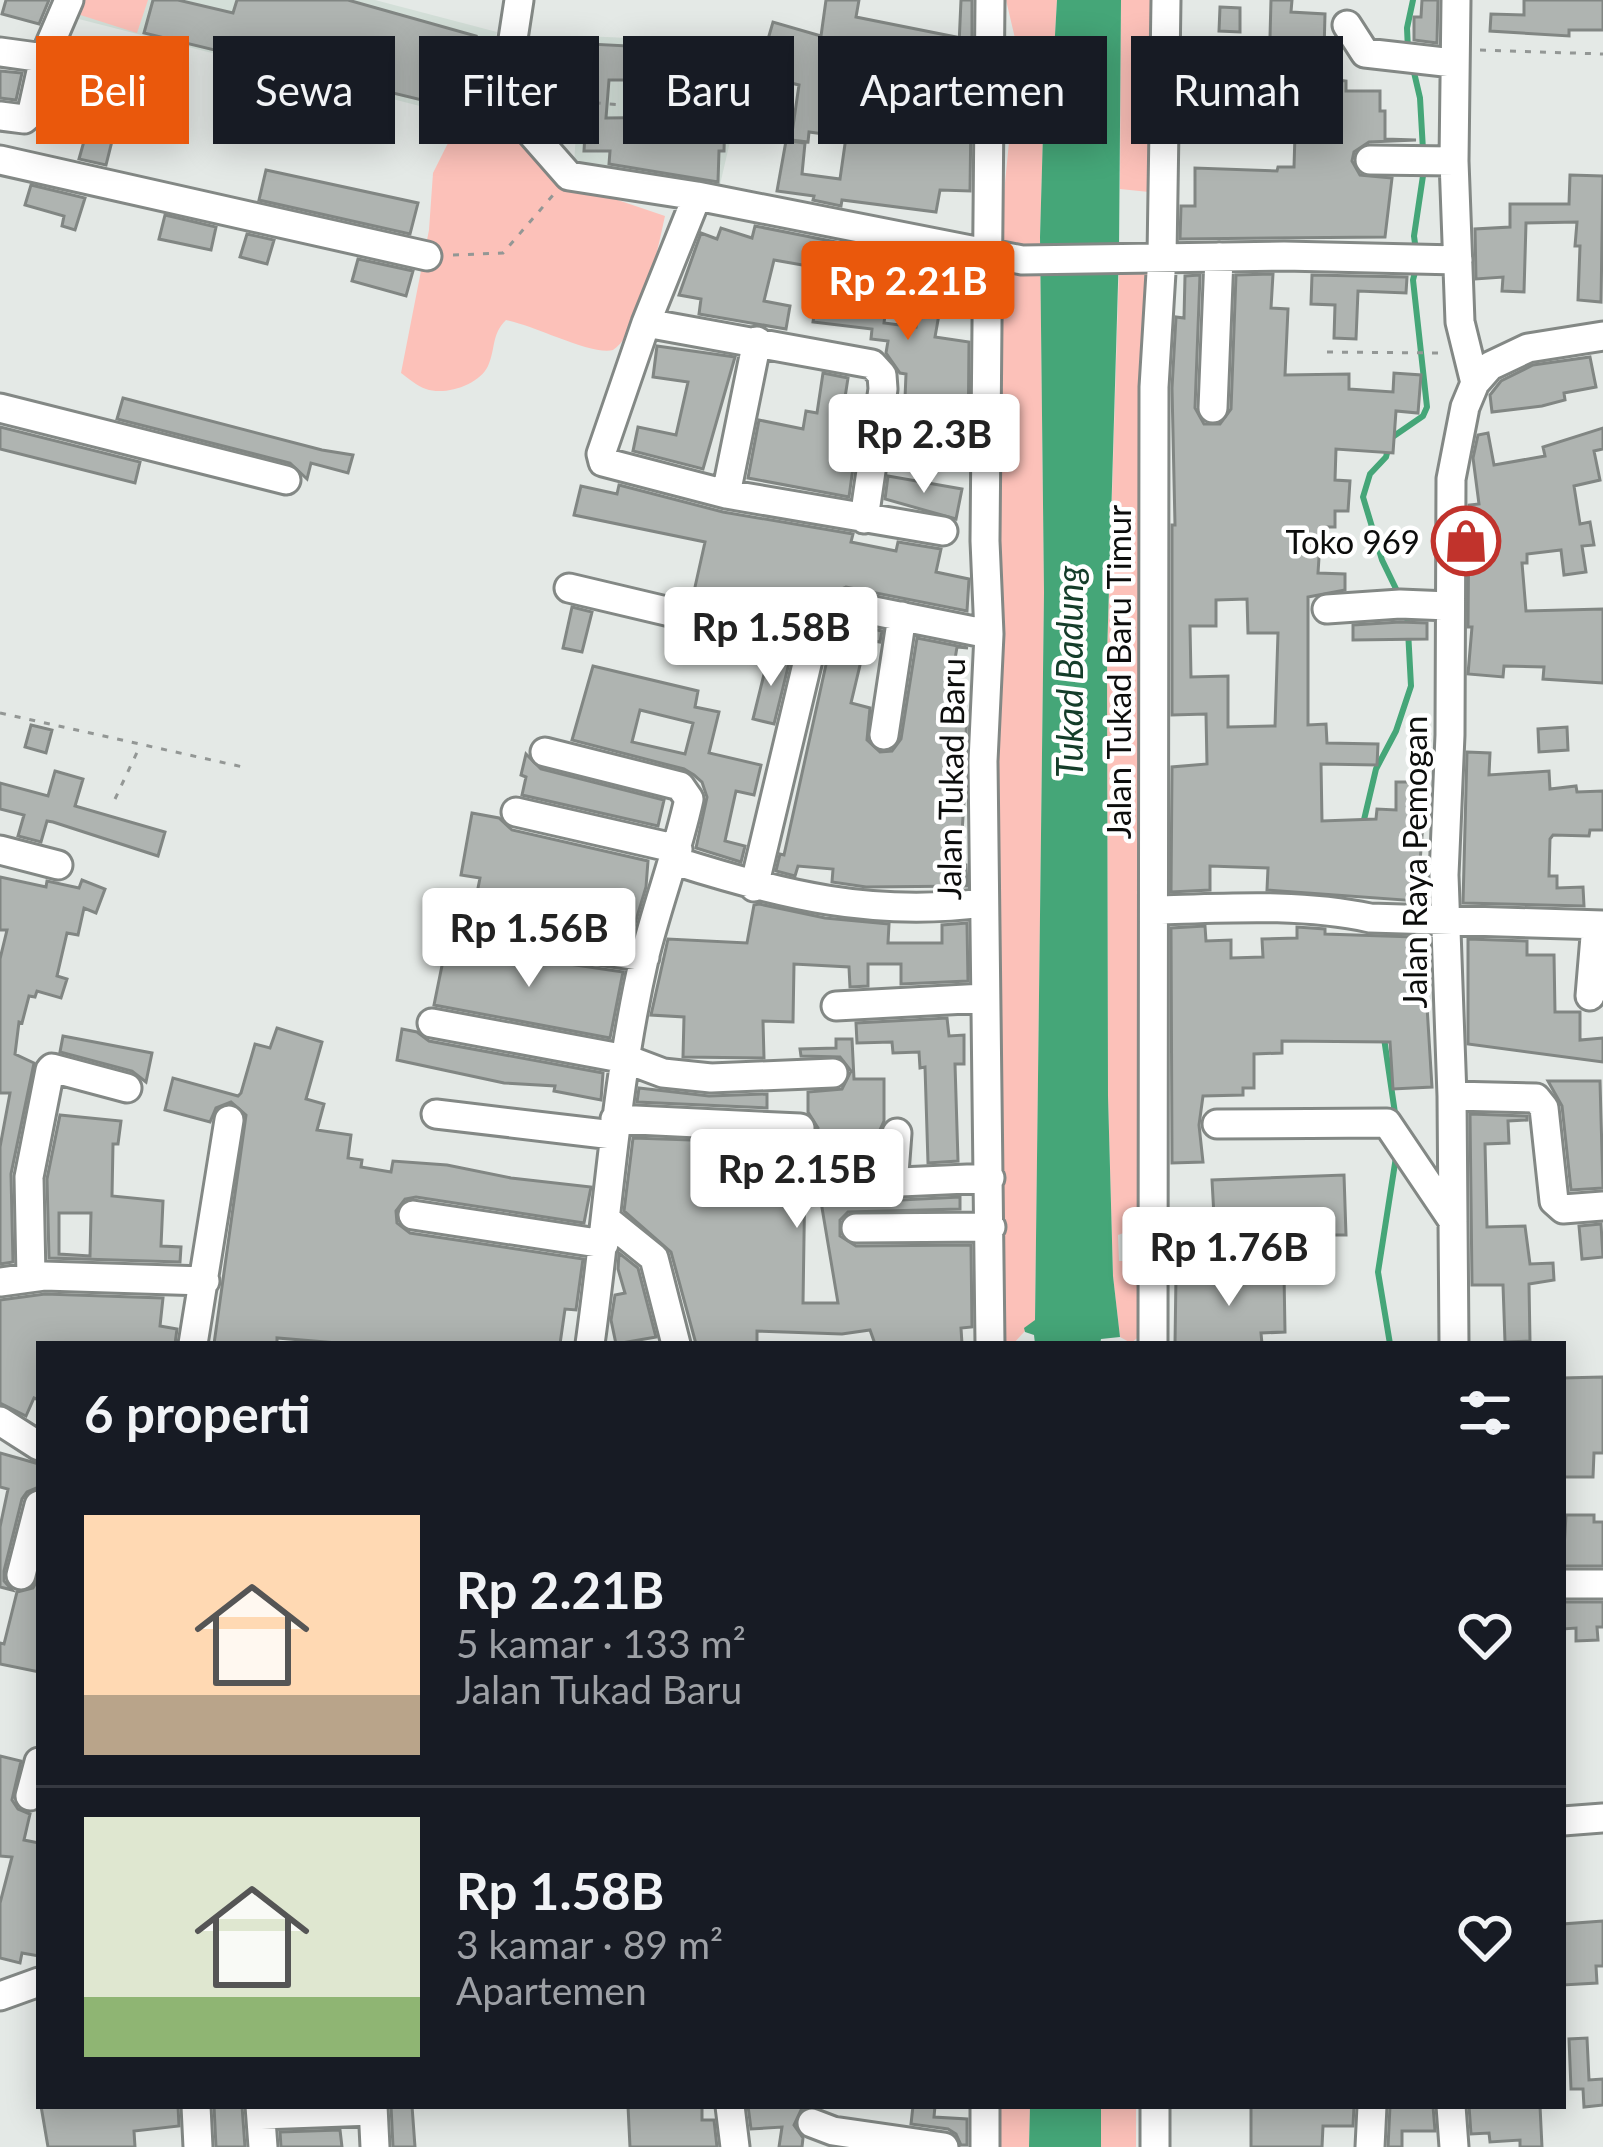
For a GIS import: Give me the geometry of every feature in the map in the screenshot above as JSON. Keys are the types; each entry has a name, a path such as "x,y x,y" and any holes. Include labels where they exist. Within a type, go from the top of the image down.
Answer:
{"street":[{"path":"53,36 69,0"},
{"path":"513,36 519,0"},
{"name":"Jalan Tukad Baru","path":"990,0 985,541 989,634 983,761 990,1341"},
{"name":"Jalan Tukad Baru Timur","path":"1154,1341 1154,256 1166,0"},
{"path":"1456,0 1437,161 1446,260 1475,383 1505,356 1603,336"},
{"path":"1347,25 1365,53 1396,59 1446,58"},
{"path":"0,52 36,57"},
{"path":"0,116 28,117 36,88"},
{"path":"541,144 569,176 697,196 1022,260 1154,256 1446,260"},
{"path":"0,160 427,256"},
{"path":"1370,160 1437,161"},
{"path":"697,196 646,322 601,454 603,462 726,494 943,531"},
{"path":"1213,408 1219,256"},
{"path":"646,322 872,364 882,375 884,389 865,519"},
{"path":"726,494 757,341"},
{"name":"Jalan Raya Pemogan","path":"1454,1341 1439,605 1451,479 1465,407 1475,383"},
{"path":"0,408 286,480"},
{"path":"569,588 812,643"},
{"path":"754,887 812,643 835,611 844,605 989,634"},
{"path":"1327,609 1439,605"},
{"path":"884,735 902,616"},
{"path":"544,752 684,788 689,799 645,957 626,1059 590,1341"},
{"path":"516,812 677,855 754,887 848,904 930,908 984,903"},
{"path":"0,850 58,865"},
{"path":"1156,910 1338,911 1370,918 1599,925 1590,996"},
{"path":"471,931 645,957"},
{"path":"836,1006 985,998"},
{"path":"432,1023 626,1059 663,1073 711,1078 833,1073"},
{"path":"31,1277 28,1177 50,1070 127,1088"},
{"path":"1452,1096 1536,1098 1544,1108 1554,1201 1563,1209 1603,1206"},
{"path":"436,1114 614,1127 800,1128"},
{"path":"195,1341 229,1120"},
{"path":"1217,1124 1382,1122 1453,1221"},
{"path":"897,1133 894,1173 900,1182 989,1178"},
{"path":"413,1215 606,1232 654,1258 675,1341"},
{"path":"856,1228 991,1227"},
{"path":"0,1282 31,1277 206,1281"},
{"path":"0,1421 36,1444"},
{"path":"21,1575 36,1517"},
{"path":"1566,1584 1603,1584"},
{"path":"30,1796 36,1773"},
{"path":"1566,1821 1603,1818"},
{"path":"0,1996 36,1983"},
{"path":"196,2109 198,2147"},
{"path":"263,2147 260,2110 373,2109 375,2147"},
{"path":"730,2109 735,2147"},
{"path":"985,2109 986,2147"},
{"path":"1155,2109 1155,2147"},
{"path":"1370,2147 1372,2109"},
{"path":"1451,2109 1454,2147"},
{"path":"812,2126 944,2147"}],"path":[{"path":"1446,58 1603,54"},
{"path":"427,256 503,254 569,176"},
{"path":"1327,352 1449,352"},
{"path":"0,713 243,767"},
{"path":"115,799 141,744"}],"shaded area":[{"path":"72,0 375,0 497,32 496,36 419,36 419,106 395,100 395,36 213,36 213,53 189,47 189,36 145,36 67,16"},
{"path":"75,0 148,0 137,33 71,12"},
{"path":"1006,0 1057,0 1055,36 1014,36"},
{"path":"1121,0 1156,0 1156,36 1131,36 1131,144 1158,144 1158,185 1149,192 1120,189"},
{"path":"599,37 623,38 623,144 729,144 719,189 574,165 575,144 599,144"},
{"path":"448,144 560,144 594,192 665,216 640,308 623,340 613,350 592,349 506,320 484,373 477,379 434,391 401,373 429,230 433,173"},
{"path":"1009,144 1043,144 1044,592 1035,1320 1016,1341 1000,1341 997,264"},
{"path":"1140,264 1152,275 1146,1216 1140,1227 1118,1235 1119,1261 1142,1261 1141,1335 1134,1341 1120,1337 1113,1276 1108,1096 1107,656 1119,269"},
{"path":"996,2109 1030,2109 1029,2147 998,2147"},
{"path":"1101,2109 1136,2109 1136,2147 1101,2147"}],"water":[{"name":"Tukad Badung","path":"1057,0 1121,0 1107,656 1108,1096 1113,1276 1120,1337 1101,1341 1035,1341 1024,1328 1035,1320 1044,592 1043,144 1107,144 1107,36 1055,36"},
{"path":"1030,2109 1101,2109 1101,2147 1029,2147"}],"building":[{"path":"6,0 49,0 39,24 2,14"},
{"path":"153,0 178,0 233,13 237,0 348,0 476,36 419,36 419,99 395,94 395,36 213,36 213,50 189,44 189,36 144,33"},
{"path":"826,0 859,0 856,17 951,36 821,36"},
{"path":"961,0 972,0 972,36 959,36"},
{"path":"1271,0 1292,0 1291,12 1325,14 1324,36 1270,36"},
{"path":"1422,0 1438,0 1437,43 1414,40 1414,17 1421,17"},
{"path":"1524,0 1603,0 1603,30 1569,30 1569,36 1490,31 1491,14 1524,15"},
{"path":"1220,7 1240,8 1240,32 1219,31"},
{"path":"773,22 821,36 818,133 809,132 808,142 794,140 799,85 794,84 794,36 769,36"},
{"path":"599,44 623,46 623,80 609,80 606,118 623,118 623,144 724,144 724,151 719,151 718,182 609,164 610,151 584,151 584,144 599,144"},
{"path":"0,71 22,73 16,100 0,98"},
{"path":"1343,81 1346,91 1380,91 1385,139 1416,140 1369,142 1354,152 1352,161 1360,175 1392,178 1385,237 1180,239 1181,206 1195,206 1195,168 1277,171 1278,167 1294,167 1295,144 1343,144"},
{"path":"805,143 802,174 840,179 845,144 971,144 970,191 940,190 936,212 842,200 841,206 777,191 785,144"},
{"path":"83,144 111,144 106,165 79,159"},
{"path":"266,170 418,203 410,234 259,200"},
{"path":"1570,175 1603,176 1601,302 1578,300 1577,222 1526,223 1524,292 1502,291 1503,277 1476,279 1475,229 1510,227 1510,204 1569,204"},
{"path":"31,185 85,198 75,230 62,226 64,216 25,205"},
{"path":"165,215 216,227 211,250 159,239"},
{"path":"755,226 836,242 836,246 811,243 808,266 774,260 764,301 790,306 786,329 699,314 701,299 679,295 701,233 717,239 721,228 752,238"},
{"path":"247,234 274,240 267,264 240,257"},
{"path":"872,249 888,252 886,274 918,279 921,259 948,264 935,337 969,342 968,451 903,446 906,374 900,373 886,353 888,341 871,339 872,329 813,322 819,279 839,282 842,261 870,264","holes":["888,291 920,295 916,327 884,323"]},
{"path":"358,259 413,271 406,296 352,281"},
{"path":"1273,274 1271,308 1288,309 1285,375 1349,374 1349,389 1393,392 1394,373 1421,375 1418,413 1396,411 1393,453 1336,449 1335,480 1350,481 1348,511 1335,511 1335,527 1321,527 1318,573 1345,574 1345,590 1308,597 1308,725 1326,724 1327,743 1378,744 1377,765 1321,764 1322,821 1376,819 1377,809 1396,810 1396,782 1412,782 1412,810 1424,810 1417,901 1267,890 1268,868 1210,866 1210,890 1171,892 1172,767 1207,764 1206,714 1172,715 1176,317 1184,318 1185,276 1200,275 1195,408 1204,424 1220,424 1231,409 1236,275","holes":["1247,599 1248,633 1278,633 1275,726 1228,727 1228,676 1191,677 1190,626 1216,626 1216,600"]},
{"path":"1312,275 1407,277 1406,293 1358,291 1356,339 1334,338 1335,305 1311,304"},
{"path":"657,346 735,357 703,469 633,451 638,427 676,435 688,382 653,377"},
{"path":"1590,357 1596,387 1564,393 1565,400 1542,406 1492,412 1490,395 1501,381 1533,365"},
{"path":"823,373 848,378 842,417 860,421 858,438 850,437 845,467 853,468 849,497 748,478 759,420 803,429 806,411 817,413"},
{"path":"123,398 353,455 348,473 311,463 307,479 290,463 117,419"},
{"path":"0,427 140,462 135,483 0,449"},
{"path":"1603,428 1603,449 1594,451 1600,480 1574,486 1580,524 1590,522 1594,545 1582,546 1586,572 1564,575 1561,550 1527,554 1527,563 1522,563 1526,611 1603,609 1603,683 1543,679 1544,667 1504,666 1503,677 1468,674 1472,627 1468,627 1469,505 1479,504 1473,458 1478,435 1488,433 1494,465 1545,456 1543,447"},
{"path":"888,476 962,489 956,519 885,499"},
{"path":"619,485 723,512 853,534 851,542 896,551 898,542 941,549 936,572 969,579 967,611 846,587 825,596 806,592 799,624 784,620 786,613 736,600 735,605 693,596 705,542 574,515 581,486 617,494"},
{"path":"572,607 592,612 582,652 563,648"},
{"path":"1427,623 1427,639 1353,640 1353,625"},
{"path":"848,624 882,631 880,642 866,640 851,703 870,708 867,740 880,752 892,751 901,739 917,638 968,648 957,647 947,708 967,711 965,763 953,761 953,801 964,801 960,865 966,865 967,886 866,887 832,882 833,869 798,866 795,876 776,871 780,854 784,855 829,651 837,647"},
{"path":"769,654 790,659 774,724 753,719"},
{"path":"593,666 698,691 695,707 719,712 709,753 761,765 754,795 736,791 725,841 745,846 741,862 696,848 707,797 694,775 572,740","holes":["640,710 693,723 685,754 632,742"]},
{"path":"31,725 52,730 46,753 25,747"},
{"path":"1567,727 1568,750 1539,752 1538,729"},
{"path":"1467,752 1490,753 1489,775 1549,771 1550,789 1576,786 1577,792 1603,791 1603,830 1550,839 1549,876 1557,876 1557,888 1583,887 1584,906 1463,903"},
{"path":"526,754 541,769 664,800 658,826 522,795"},
{"path":"55,771 83,779 75,806 165,832 158,856 47,821 41,842 18,836 24,815 0,809 0,783 48,796"},
{"path":"472,813 499,818 512,830 648,861 646,887 631,937 473,913 480,878 461,875"},
{"path":"0,877 46,887 47,881 79,888 82,880 105,889 96,913 84,908 78,935 67,933 57,976 67,979 61,998 37,991 35,997 29,996 19,1022 15,1054 34,1063 11,1174 13,1262 0,1264 0,1147 10,1093 0,1093 0,959 7,930 0,930"},
{"path":"754,905 825,918 889,924 888,943 942,943 942,925 967,923 968,981 901,984 901,964 868,964 868,986 850,987 849,967 794,964 793,1022 763,1021 764,1058 683,1057 684,1017 651,1015 668,939 747,943"},
{"path":"1205,926 1206,941 1231,940 1231,958 1263,957 1262,939 1297,938 1297,927 1325,929 1325,934 1415,937 1416,974 1425,974 1432,1087 1393,1089 1390,1042 1282,1041 1282,1053 1254,1054 1254,1088 1243,1088 1243,1095 1203,1096 1199,1125 1203,1162 1172,1163 1171,928"},
{"path":"448,936 468,949 623,972 610,1038 434,1005"},
{"path":"1468,939 1527,941 1527,955 1554,955 1555,1012 1580,1012 1580,1040 1603,1038 1603,1062 1468,1044"},
{"path":"947,1018 949,1036 964,1035 964,1064 955,1064 958,1161 928,1163 925,1067 920,1068 919,1052 893,1053 892,1042 857,1043 856,1023"},
{"path":"277,1028 322,1042 306,1099 324,1104 317,1130 351,1135 348,1158 362,1160 361,1167 391,1172 393,1161 447,1165 591,1187 584,1223 416,1197 405,1199 396,1211 397,1223 410,1233 583,1259 576,1310 565,1309 560,1341 214,1341 246,1115 231,1102 216,1108 210,1122 165,1110 173,1078 238,1096 255,1044 270,1048"},
{"path":"402,1029 429,1041 603,1073 601,1100 554,1091 555,1086 504,1083 397,1060"},
{"path":"63,1036 152,1053 146,1082 132,1071 60,1052"},
{"path":"836,1039 852,1039 854,1079 884,1079 876,1172 885,1192 901,1200 960,1197 960,1209 848,1212 840,1220 840,1236 856,1246 971,1245 972,1327 961,1328 962,1341 874,1341 870,1330 842,1334 757,1331 757,1341 695,1341 671,1252 624,1211 633,1138 807,1144 818,1128 808,1112 808,1092 842,1089 851,1071 840,1057 801,1056 800,1049 836,1048","holes":["816,1172 838,1303 803,1303 805,1173"]},
{"path":"1548,1081 1600,1081 1603,1188 1571,1190 1562,1106"},
{"path":"639,1088 709,1096 767,1094 767,1108 637,1102"},
{"path":"1470,1114 1527,1116 1527,1120 1508,1121 1509,1143 1485,1144 1487,1227 1525,1226 1530,1264 1553,1263 1554,1280 1529,1284 1530,1341 1505,1341 1503,1285 1472,1285"},
{"path":"60,1115 121,1121 118,1144 113,1144 112,1196 163,1201 161,1246 181,1247 180,1262 49,1258 47,1179","holes":["59,1213 91,1213 90,1256 59,1254"]},
{"path":"1344,1175 1346,1235 1312,1235 1313,1274 1293,1274 1292,1236 1215,1235 1212,1180"},
{"path":"1601,1224 1603,1257 1582,1259 1579,1226"},
{"path":"619,1253 638,1268 656,1337 615,1341 611,1320 615,1295 625,1293"},
{"path":"1284,1274 1285,1332 1261,1333 1262,1341 1175,1341 1176,1276"},
{"path":"45,1294 163,1298 160,1326 177,1329 175,1341 36,1341 36,1399 26,1416 0,1403 0,1300"},
{"path":"1603,1377 1603,1453 1594,1453 1593,1477 1566,1477 1566,1378"},
{"path":"0,1453 36,1463 36,1488 22,1499 4,1571 4,1581 12,1590 0,1587 0,1527 8,1489 0,1487"},
{"path":"1566,1515 1594,1515 1594,1522 1603,1522 1603,1566 1566,1566"},
{"path":"36,1582 36,1671 0,1664 0,1643 4,1644 17,1592"},
{"path":"1566,1602 1603,1602 1598,1640 1576,1641 1576,1628 1566,1629"},
{"path":"0,1756 21,1761 12,1800 30,1814 24,1840 36,1842 36,1955 22,1953 20,1963 0,1958 0,1903 12,1857 0,1856"},
{"path":"1603,1921 1603,1966 1596,1966 1597,1983 1566,1985 1566,1924"},
{"path":"1587,2038 1589,2080 1603,2079 1603,2105 1584,2107 1583,2089 1571,2089 1569,2039"},
{"path":"42,2109 178,2109 179,2126 134,2131 135,2147 48,2147"},
{"path":"214,2109 242,2109 245,2147 216,2147"},
{"path":"391,2109 412,2109 415,2147 393,2147"},
{"path":"628,2109 702,2109 702,2120 714,2120 717,2147 630,2147"},
{"path":"748,2109 802,2109 794,2125 803,2138 802,2147 779,2147 782,2127 751,2129"},
{"path":"913,2109 935,2109 934,2117 967,2119 967,2145 961,2145 948,2129 911,2124"},
{"path":"1251,2109 1354,2109 1353,2126 1323,2126 1322,2147 1251,2147"},
{"path":"1390,2109 1433,2109 1435,2131 1402,2131 1402,2147 1388,2147"},
{"path":"1469,2109 1540,2109 1542,2147 1520,2147 1520,2140 1490,2142 1489,2133 1471,2134"},
{"path":"340,2130 342,2147 281,2147 280,2132"}],"waterway":[{"path":"1408,50 1413,0"},
{"path":"1413,68 1423,150"},
{"path":"1416,251 1424,169"},
{"path":"1399,595 1382,560 1363,497 1370,474 1386,457 1391,438 1423,416 1427,407 1413,280 1417,264"},
{"path":"1363,824 1376,769 1396,731 1411,686 1407,612"},
{"path":"1384,1038 1396,1120"},
{"path":"1390,1341 1378,1272 1396,1157"}],"place":[{"name":"Toko 969","path":"1466,541"}]}
